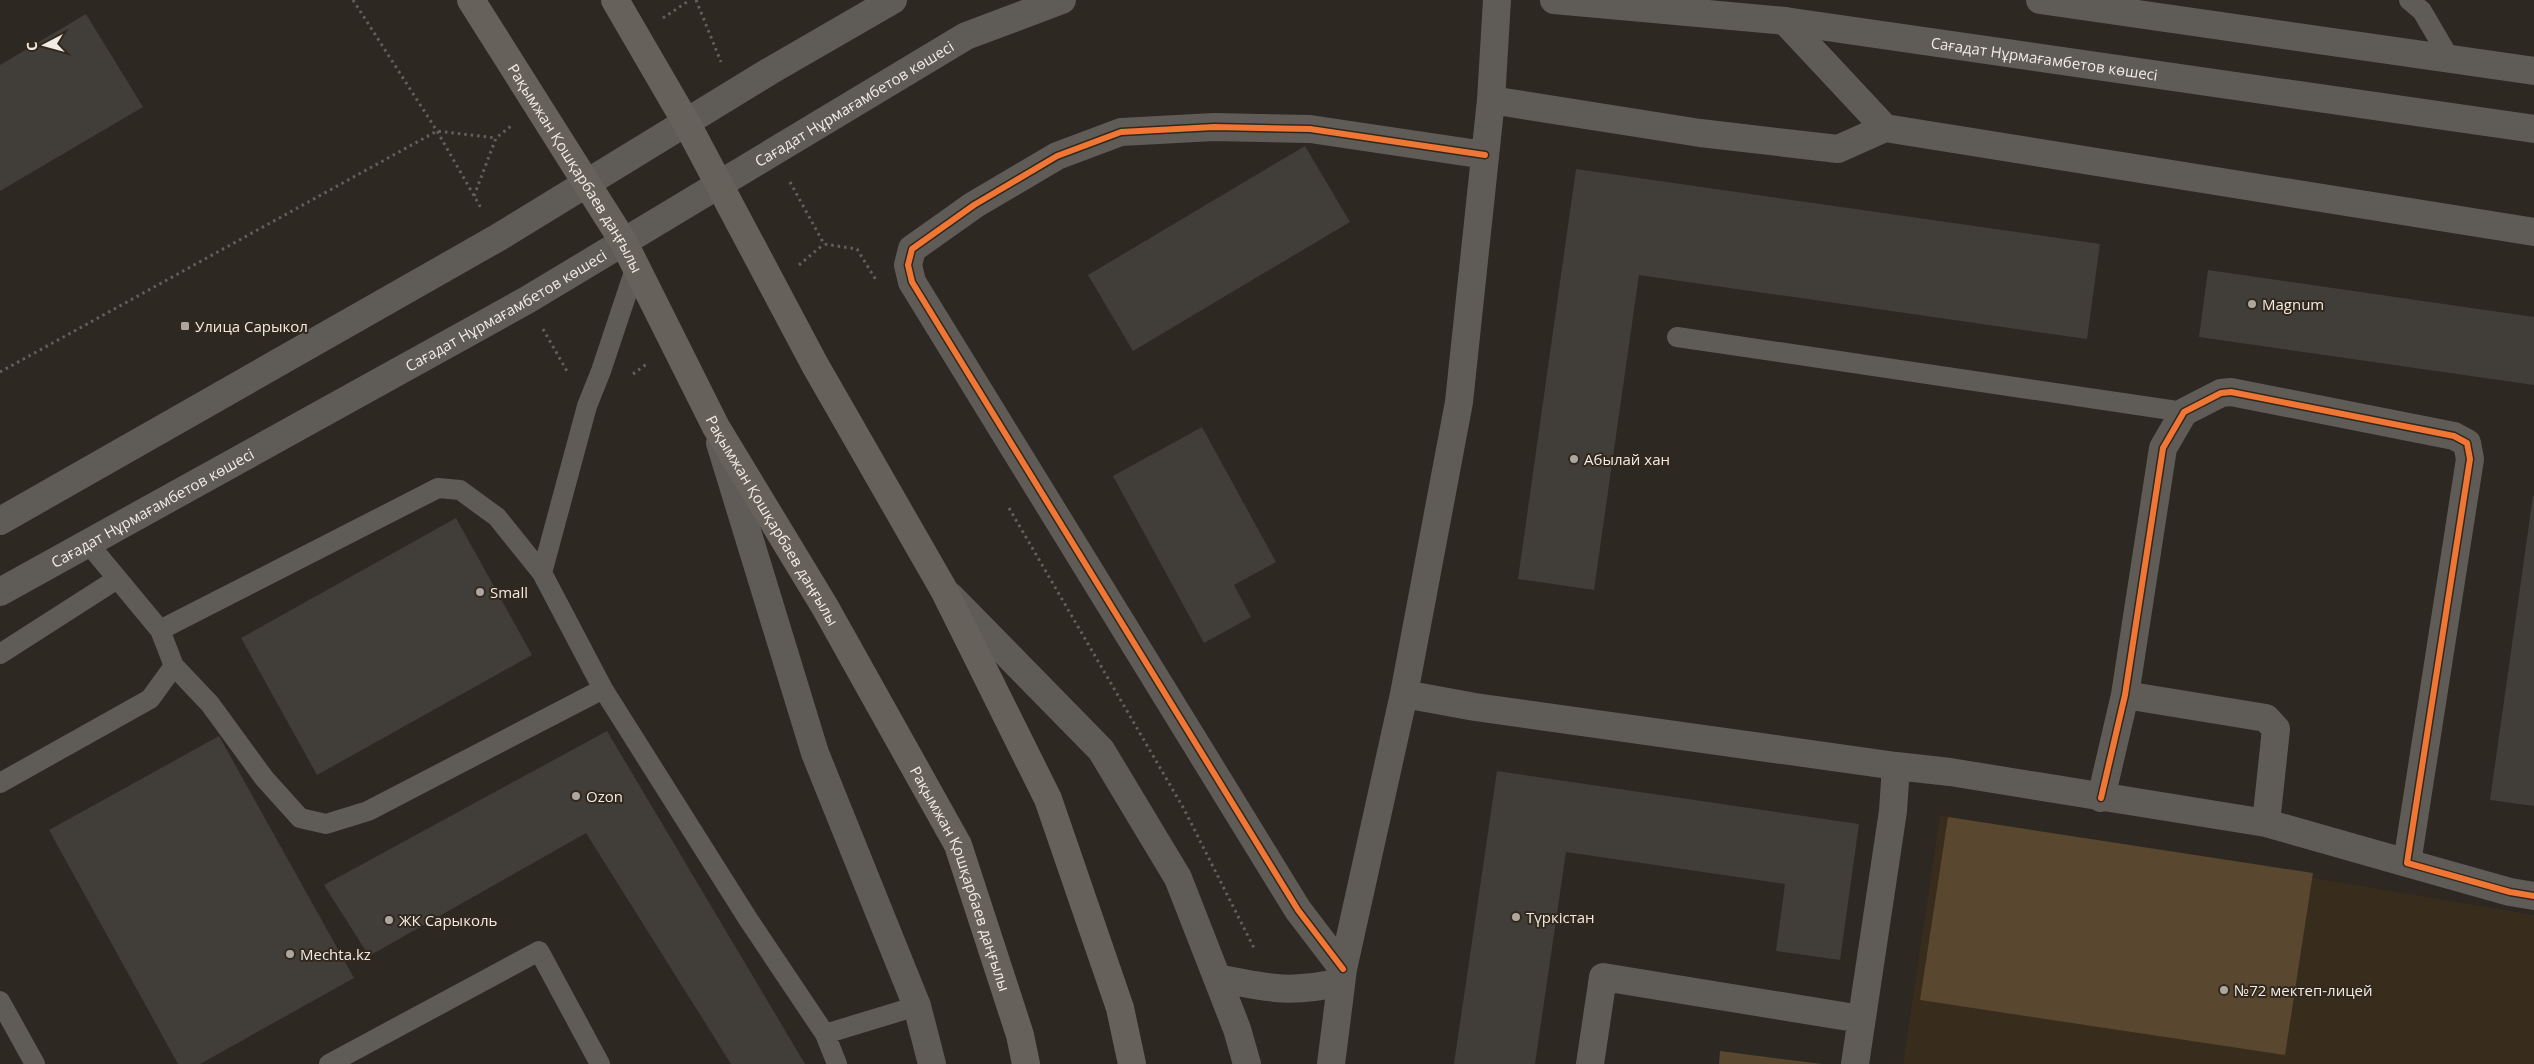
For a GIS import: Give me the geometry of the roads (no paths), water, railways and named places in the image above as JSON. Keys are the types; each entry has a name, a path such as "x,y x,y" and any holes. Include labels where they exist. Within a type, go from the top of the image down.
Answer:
{"main road":[{"name":"Рақымжан Қошқарбаев даңғылы","path":"471,0 623,241 716,427 825,607 958,845 1020,1035 1026,1064"},
{"path":"614,0 687,124 815,365 944,590 1048,799 1120,1008 1132,1064"}],"street":[{"path":"0,521 482,247 687,124 770,71 893,0"},
{"name":"Сағадат Нұрмағамбетов көшесі","path":"0,592 87,542 527,300 966,36 1062,0"},
{"path":"1331,1064 1342,975 1404,694 1459,402 1491,100 1496,0"},
{"name":"Сағадат Нұрмағамбетов көшесі","path":"1554,0 1785,21 2534,129"},
{"path":"2040,0 2534,71"},
{"path":"1785,21 1884,128"},
{"path":"1491,100 1700,134 1838,149 1884,128 2534,232"},
{"path":"1342,975 1298,910 912,282 908,265 912,249 974,205 1057,156 1121,132 1214,127 1310,129 1485,155"},
{"path":"2102,798 2125,695 2163,448 2184,412 2221,393 2230,392 2454,436 2468,443 2470,459 2407,863"},
{"path":"716,427 815,753 917,1006 932,1064"},
{"path":"944,590 1101,750 1178,878 1237,1028 1247,1064"},
{"path":"1404,694 1494,710 1950,772 2266,823 2510,892 2534,896"},
{"path":"2125,695 2266,718 2276,729 2266,823"},
{"path":"1855,1064 1860,1019 1893,811 1896,766"},
{"path":"1217,978 1274,990 1309,989 1342,975"},
{"path":"1590,1064 1602,977 1860,1019"}],"lane":[{"path":"2408,0 2422,11 2450,59"},
{"path":"542,573 587,406 601,371 636,266"},
{"path":"1677,336 2184,412"},
{"path":"160,630 438,488 460,490 497,517 542,573 603,689 748,919 825,1034 837,1064"},
{"path":"87,542 160,630 174,666 210,704 264,778 300,818 326,824 368,811 603,689"},
{"path":"0,654 117,578"},
{"path":"0,775 0,783 150,699 174,666"},
{"path":"329,1064 539,951 600,1064"},
{"path":"0,1001 35,1064"},
{"path":"825,1034 917,1006"}],"place":[{"name":"Magnum","path":"2252,304"},
{"name":"Улица Сарыкол","path":"185,326"},
{"name":"Абылай хан","path":"1574,459"},
{"name":"Small","path":"480,592"},
{"name":"Ozon","path":"576,796"},
{"name":"Түркістан","path":"1516,917"},
{"name":"ЖК Сарыколь","path":"389,920"},
{"name":"Mechta.kz","path":"290,954"},
{"name":"№72 мектеп-лицей","path":"2224,990"}]}
